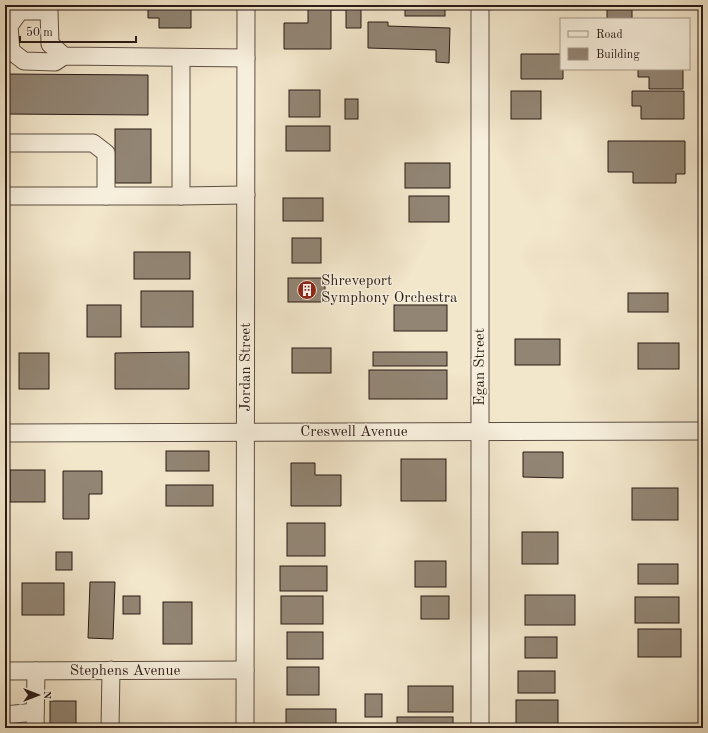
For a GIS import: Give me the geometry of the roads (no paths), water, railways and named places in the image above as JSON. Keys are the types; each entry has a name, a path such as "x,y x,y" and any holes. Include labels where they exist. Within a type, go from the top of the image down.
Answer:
{"street":[{"name":"Jordan Street","path":"245,728 246,5"},
{"name":"Egan Street","path":"480,5 480,728"},
{"path":"64,56 246,58"},
{"path":"181,58 181,196"},
{"path":"5,143 93,143 106,154 106,196"},
{"path":"5,196 246,195"},
{"name":"Creswell Avenue","path":"5,433 703,431"},
{"path":"110,728 111,670"},
{"name":"Stephens Avenue","path":"5,671 245,670"},
{"path":"5,715 35,720 36,671"}],"place":[{"name":"Shreveport Symphony Orchestra","path":"307,290"}]}
